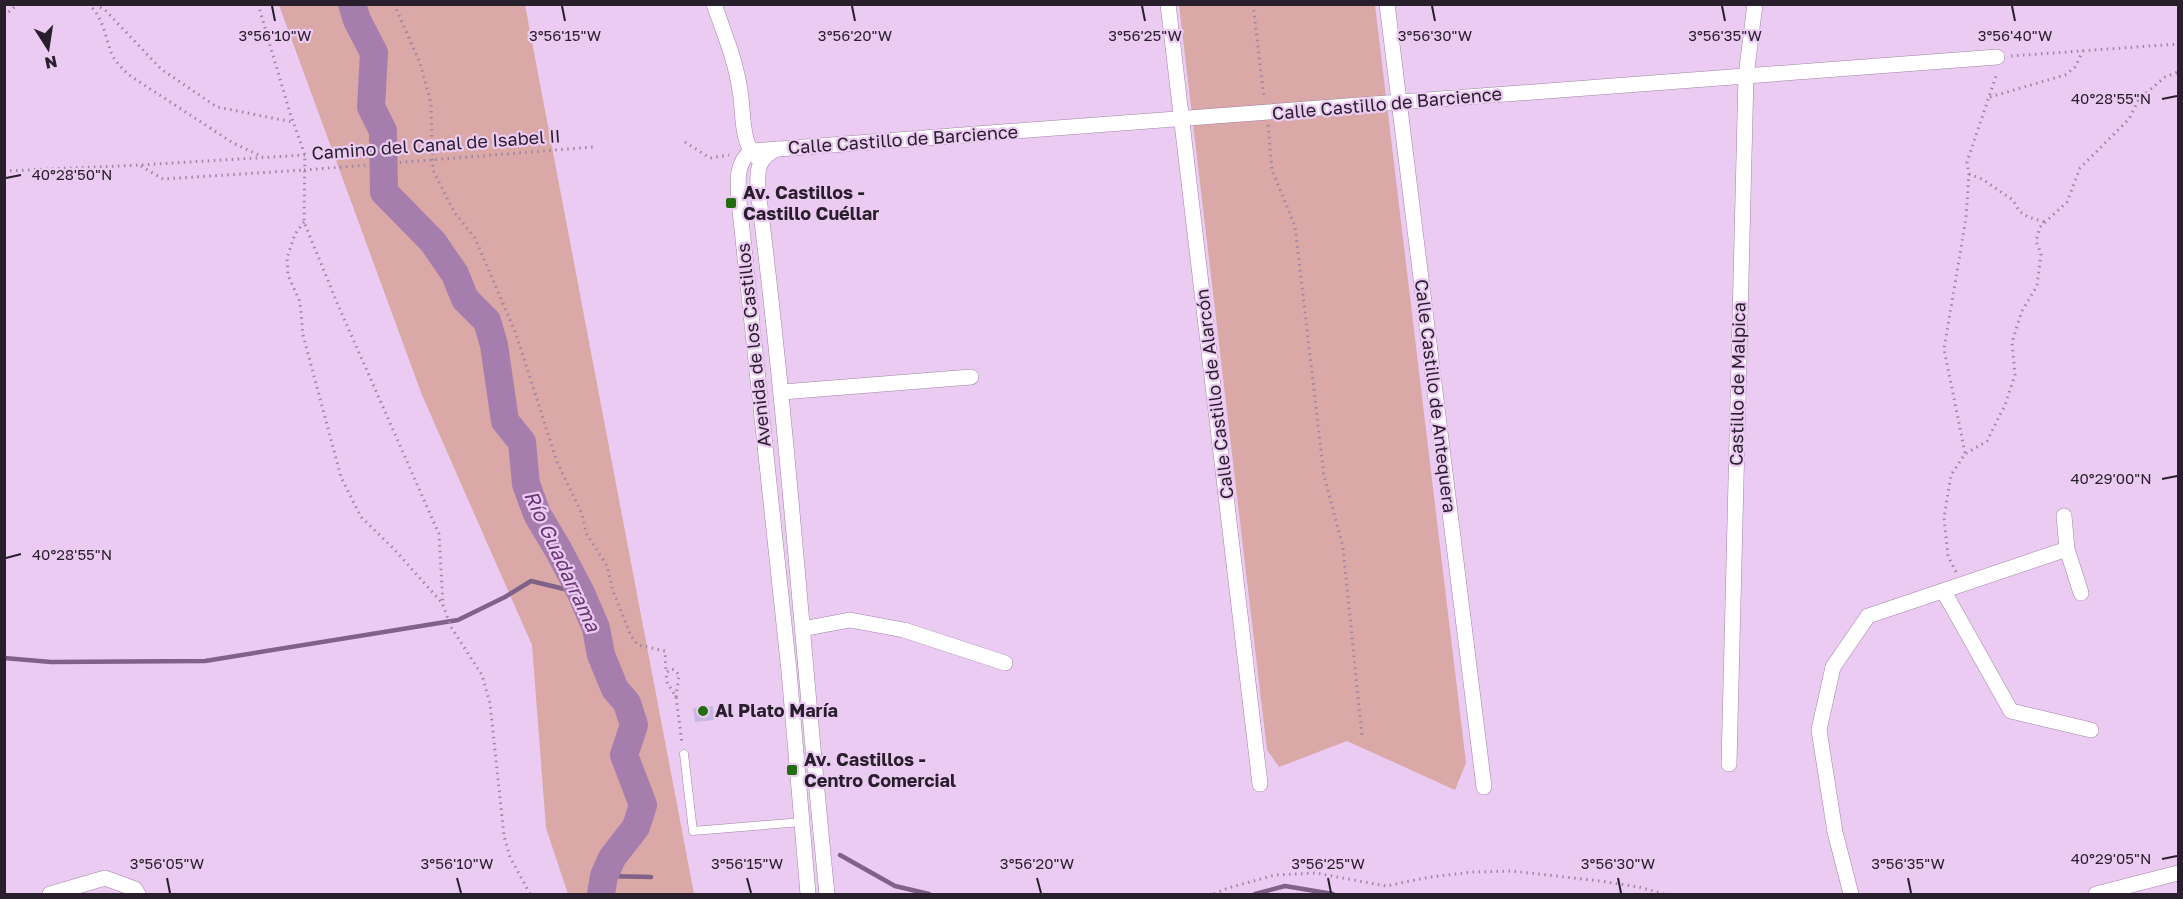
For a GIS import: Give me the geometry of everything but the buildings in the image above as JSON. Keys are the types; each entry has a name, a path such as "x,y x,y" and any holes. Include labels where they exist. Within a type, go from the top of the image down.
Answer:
{"street":[{"path":"714,4 734,64 747,141 756,155"},
{"name":"Calle Castillo de Alarcón","path":"1168,4 1260,784"},
{"name":"Calle Castillo de Antequera","path":"1387,4 1484,787"},
{"name":"Castillo de Malpica","path":"1729,764 1746,76 1755,4"},
{"name":"Calle Castillo de Barcience","path":"756,155 777,149 1999,57"},
{"name":"Avenida de los Castillos","path":"808,894 789,671 740,201 741,163 756,155 759,164 758,190 782,392 827,894"},
{"path":"782,392 971,377"},
{"path":"2064,516 2067,549 2081,593"},
{"path":"1851,894 1835,832 1819,730 1833,667 1868,616 2067,549"},
{"path":"1944,592 2011,711 2091,730"},
{"path":"802,629 850,620 904,630 1005,663"},
{"path":"2096,894 2178,873"},
{"path":"50,894 105,878 135,889 138,894"}],"lane":[{"path":"684,754 693,831 802,822"}],"path":[{"path":"4,16 18,4"},
{"path":"88,4 107,34 111,53 129,75 233,143 264,158"},
{"path":"95,4 106,11 160,69 175,81 218,107 293,122"},
{"path":"258,4 305,155"},
{"path":"394,4 420,63 431,103 434,170 454,212 475,238 516,334 557,462 582,514 586,533 607,566 613,591 631,636 638,645 665,651 667,682 676,697"},
{"path":"1253,4 1272,170 1295,226 1324,476 1343,547 1362,736"},
{"path":"1965,454 1944,349 1966,218 1969,174 1967,162 1989,97 1999,57 2178,44"},
{"path":"1989,97 2065,75 2075,67 2083,51"},
{"path":"1962,585 1948,556 1944,518 1951,475 1965,454 1987,441 2008,395 2015,375 2012,342 2022,311 2037,286 2041,254 2036,241 2040,227 2067,202 2080,168 2129,119 2139,99 2165,77 2178,72"},
{"path":"685,142 710,158 732,155"},
{"name":"Camino del Canal de Isabel II","path":"4,171 305,155 304,170 594,147"},
{"path":"140,165 163,179 304,170 304,222 439,534 443,605 451,627 482,675 490,703 504,836 510,857 530,894"},
{"path":"1969,174 1982,179 2013,200 2019,211 2028,217 2045,222"},
{"path":"304,222 295,234 287,258 288,275 300,302 303,335 340,477 361,518 394,549 443,605"},
{"path":"666,673 671,669 679,675 676,697 684,754"},
{"path":"1214,894 1275,875 1317,873 1386,886 1430,877 1473,872 1512,871 1600,881 1639,887 1664,894"}],"shaded area":[{"path":"279,5 525,5 694,894 568,894 546,828 532,645 422,395"},
{"path":"1179,5 1375,5 1466,763 1455,790 1347,741 1279,767 1267,750"}],"waterway":[{"name":"Río Guadarrama","path":"352,4 357,20 374,53 371,107 383,131 384,192 433,242 455,274 465,299 487,321 494,345 505,421 522,442 526,484 537,514 581,593 596,628 601,655 615,689 627,703 634,725 624,755 643,805 636,827 612,858 604,876 601,894"},
{"path":"4,658 51,662 205,661 458,620 505,597 531,581 581,593"},
{"path":"840,855 895,886 929,894"},
{"path":"604,876 651,877"},
{"path":"1255,894 1285,886 1333,894"}],"place":[{"name":"Av. Castillos - Castillo Cuéllar","path":"731,203"},
{"name":"Al Plato María","path":"703,711"},
{"name":"Av. Castillos - Centro Comercial","path":"792,770"}]}
